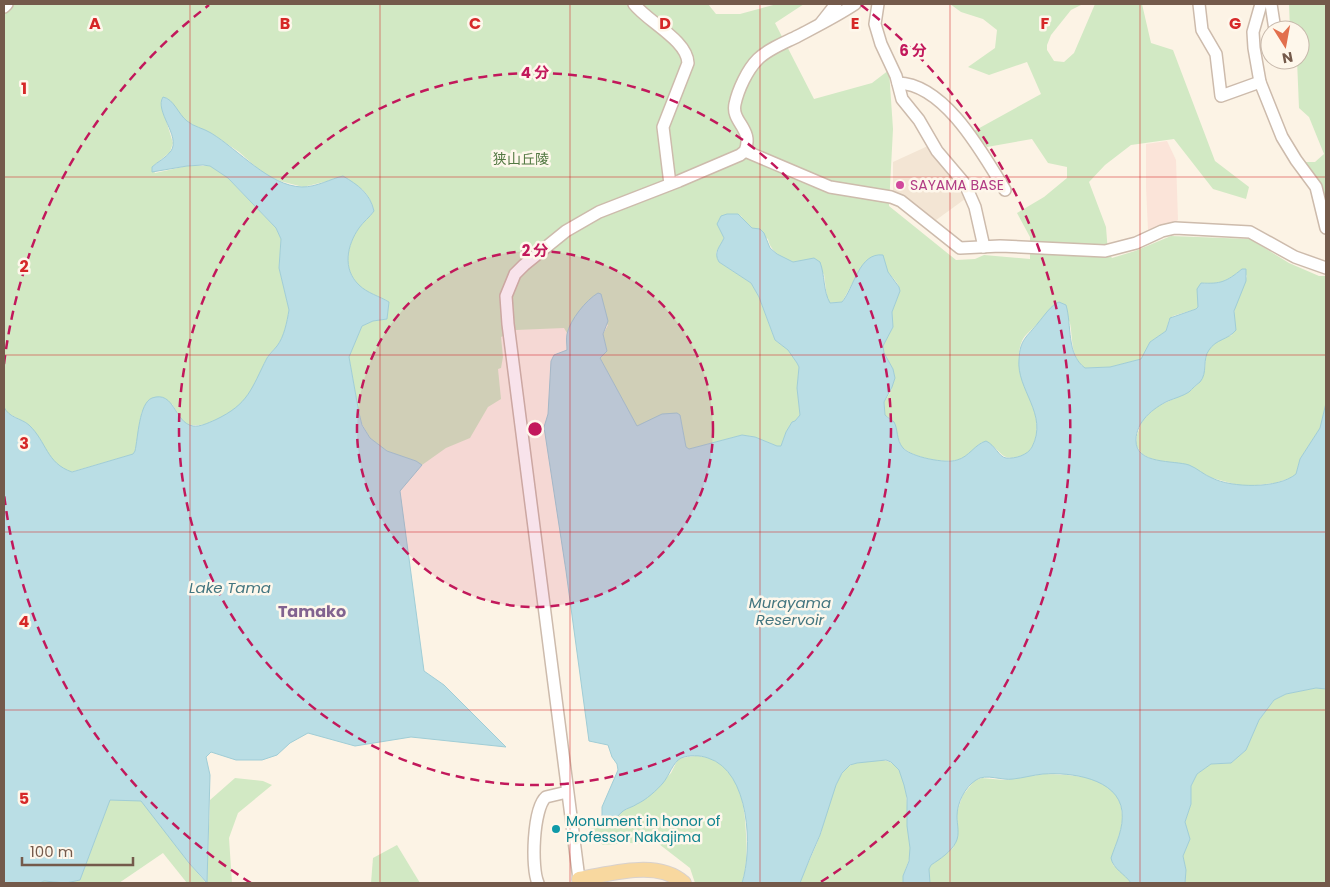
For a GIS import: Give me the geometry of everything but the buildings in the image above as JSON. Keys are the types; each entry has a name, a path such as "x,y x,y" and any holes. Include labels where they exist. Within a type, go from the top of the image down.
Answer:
{"main road":[{"path":"580,881 595,876 637,870 656,870 674,876 684,883"}],"street":[{"path":"4,7 7,4"},
{"path":"634,4 640,12 679,44 688,57 688,63 663,127 670,184"},
{"path":"820,24 836,4"},
{"path":"580,881 567,792 506,296 511,281 519,269 566,231 599,212 740,155 745,151 748,136 734,108 749,70 765,54 833,18 855,4"},
{"path":"878,4 875,24 881,44 898,83 902,99 919,120 937,151 965,184 976,207 984,247"},
{"path":"1199,4 1202,30 1216,54 1221,96 1260,82"},
{"path":"1261,4 1253,32 1260,82 1282,137 1316,187 1326,228"},
{"path":"1272,4 1274,20"},
{"path":"898,83 910,84 933,98 963,125 1004,190"},
{"path":"745,151 830,187 901,201 957,247 1071,248 1105,251 1136,243 1162,231 1174,228 1250,232 1295,256 1326,268"},
{"path":"538,883 533,862 539,804 546,796 567,792"}],"shaded area":[{"path":"1167,141 1176,160 1178,220 1148,230 1146,144"},
{"name":"SAYAMA BASE","path":"930,145 969,196 932,223 893,195 893,162"}],"green space":[{"name":"狭山丘陵","path":"4,4 708,4 716,14 740,14 777,4 804,4 775,23 814,99 872,83 889,70 893,129 889,206 956,260 975,259 984,255 1030,259 1030,237 1017,213 1044,197 1067,178 1067,167 1048,163 1032,139 987,147 974,131 1041,94 1027,62 989,75 968,67 995,48 997,30 983,19 961,12 950,4 1083,4 1071,10 1051,35 1047,45 1047,50 1054,61 1064,62 1074,53 1095,4 1142,4 1151,43 1173,50 1215,161 1249,187 1246,199 1213,189 1174,139 1131,145 1105,165 1089,182 1106,227 1108,253 1112,258 1171,236 1250,239 1289,263 1319,276 1326,276 1326,403 1320,428 1300,459 1296,474 1293,477 1275,483 1249,486 1212,478 1187,465 1154,460 1142,454 1136,445 1142,421 1156,407 1189,392 1200,382 1205,369 1206,354 1209,349 1217,341 1232,335 1235,306 1247,276 1242,269 1223,281 1201,283 1198,307 1196,309 1173,316 1169,320 1166,331 1150,342 1141,359 1110,367 1085,368 1080,363 1074,353 1069,320 1055,304 1025,336 1019,355 1020,369 1037,424 1035,439 1028,453 1018,457 1005,457 994,447 982,442 958,460 941,461 922,457 901,446 893,421 885,415 884,402 890,393 895,378 893,369 884,353 883,346 893,327 892,312 900,291 896,282 870,258 861,268 842,302 830,303 827,297 824,274 799,266 783,258 771,247 768,239 747,225 741,216 733,214 718,226 723,234 722,242 716,253 719,262 751,283 759,297 775,340 788,350 799,367 797,388 800,415 792,422 781,446 755,437 742,435 689,449 686,447 680,415 637,426 600,358 607,351 603,334 608,325 580,310 567,333 564,328 516,330 501,337 503,357 501,368 498,369 501,399 488,407 470,438 446,448 422,465 387,451 370,438 362,424 359,413 349,357 362,326 373,321 387,319 389,302 362,288 354,279 348,264 349,249 355,235 374,211 369,197 361,188 336,178 303,187 280,181 264,174 239,152 211,133 192,125 184,119 167,98 161,101 161,104 173,143 170,152 152,167 155,173 187,166 210,166 228,178 276,228 281,239 279,268 289,310 286,325 281,339 268,356 250,393 230,413 202,425 193,425 184,423 172,404 142,411 133,454 71,472 54,463 34,431 26,423 6,412 4,407"},
{"path":"1289,4 1326,4 1326,209 1301,162 1315,162 1324,154 1309,117 1299,108 1297,70 1310,70 1310,20 1290,20"},
{"path":"1316,688 1326,689 1326,883 1185,883 1186,870 1183,856 1190,839 1185,822 1191,804 1191,786 1197,774 1211,764 1231,763 1246,750 1259,720 1274,700 1286,694"},
{"path":"695,756 709,758 721,764 736,783 744,808 745,821 746,865 742,883 695,883 690,868 659,844 630,843 603,845 591,834 592,823 601,818 601,824 614,822 623,811 645,799 671,773 677,761 681,758"},
{"path":"878,760 889,762 896,767 905,785 910,850 903,883 800,883 819,839 834,790 842,774 853,764"},
{"path":"1044,774 1087,778 1100,782 1118,798 1122,811 1121,828 1114,851 1113,865 1131,883 930,883 929,869 931,865 953,848 958,835 957,813 960,803 963,795 974,781 982,778 1004,780"},
{"path":"235,778 263,781 272,785 238,813 229,838 232,883 207,883 210,800"},
{"path":"110,800 141,800 206,883 187,883 163,853 119,883 66,883 80,880"},
{"path":"397,845 420,883 371,883 373,858"},
{"path":"44,881 66,883 40,883"}],"water":[{"name":"Lake Tama","path":"163,97 167,98 190,123 222,140 278,181 290,185 308,187 343,176 358,186 370,199 374,211 355,235 349,249 348,264 354,279 362,288 389,302 387,319 373,321 362,326 349,357 359,413 362,425 370,438 387,451 422,465 400,491 424,671 444,685 506,747 411,737 355,746 308,733 290,743 277,755 262,760 236,760 211,752 206,757 210,775 207,883 141,801 110,800 80,880 66,883 44,881 40,883 4,883 4,407 12,416 29,425 40,438 52,458 63,468 72,472 133,454 144,407 152,398 160,397 165,399 187,424 193,426 210,422 226,414 242,402 248,395 267,358 279,342 289,310 279,268 281,239 276,228 228,178 210,166 203,165 152,172 152,167 171,151 173,145 173,138 162,109"},
{"name":"Murayama Reservoir","path":"738,214 752,228 760,229 764,233 770,248 777,254 793,262 814,258 820,262 826,293 830,303 842,302 858,272 868,259 883,255 888,272 900,291 892,312 893,327 883,346 884,353 893,369 895,378 884,402 885,415 894,422 903,448 921,457 945,461 957,460 986,441 1006,458 1021,456 1030,450 1036,435 1037,424 1035,413 1019,370 1020,352 1025,339 1056,303 1059,302 1066,305 1072,347 1079,362 1085,368 1110,367 1141,359 1150,342 1166,331 1170,318 1196,309 1198,307 1197,289 1201,283 1223,281 1242,269 1246,269 1246,281 1234,311 1236,330 1209,350 1204,374 1200,382 1189,392 1162,404 1146,416 1137,433 1137,448 1148,458 1189,465 1209,477 1231,484 1255,485 1278,482 1296,474 1300,459 1320,428 1326,403 1326,689 1316,688 1286,694 1274,700 1259,720 1246,750 1231,763 1211,764 1197,774 1191,786 1191,804 1185,822 1190,839 1183,856 1186,870 1185,883 1131,883 1114,865 1111,858 1122,823 1122,811 1119,800 1112,791 1102,784 1091,779 1066,774 1043,774 1017,779 984,777 972,783 965,791 958,806 956,842 942,858 931,865 929,869 930,883 903,883 903,876 909,861 910,848 907,826 907,798 899,770 886,760 850,765 842,773 836,785 820,835 800,883 742,883 747,851 747,832 740,794 733,778 722,766 705,757 691,756 678,760 663,783 651,795 623,811 607,827 602,826 602,807 618,770 608,745 589,741 544,427 548,414 551,361 554,355 567,350 569,329 579,311 593,296 598,293 601,294 608,321 603,334 607,351 600,358 637,426 662,414 677,413 680,415 686,447 689,449 742,435 755,437 781,446 792,422 800,415 797,388 799,367 788,350 775,340 759,297 751,283 719,262 717,258 718,250 724,238 717,224 721,216"}],"place":[{"name":"SAYAMA BASE","path":"900,185"},
{"name":"Monument in honor of Professor Nakajima","path":"556,829"}],"district":[{"name":"Tamako","path":"312,611"}]}
